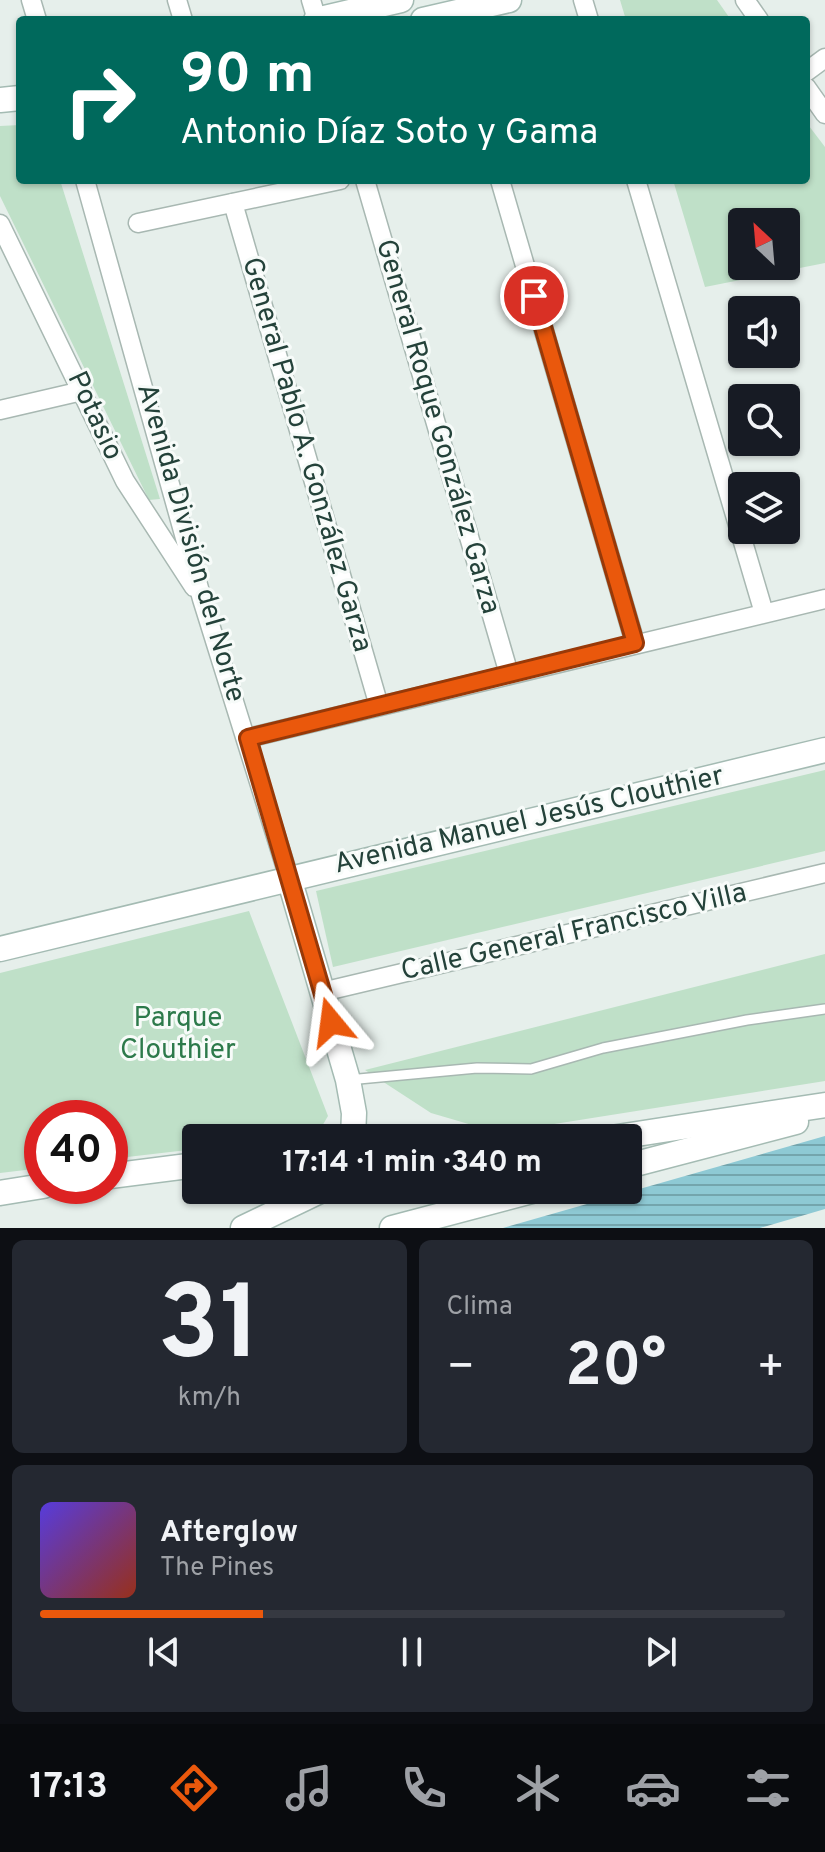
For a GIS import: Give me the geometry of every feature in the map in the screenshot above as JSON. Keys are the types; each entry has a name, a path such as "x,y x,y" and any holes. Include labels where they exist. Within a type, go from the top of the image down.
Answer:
{"street":[{"path":"334,16 401,0"},
{"path":"431,16 450,6 509,0"},
{"path":"810,93 825,114"},
{"name":"Avenida División del Norte","path":"86,184 202,599 248,738 348,1080 354,1124"},
{"path":"138,223 321,184"},
{"name":"General Roque González Garza","path":"366,184 509,674"},
{"path":"501,184 635,643"},
{"path":"637,184 764,613"},
{"name":"General Pablo A. González Garza","path":"233,203 379,706"},
{"name":"Potasio","path":"0,224 143,514 202,599"},
{"path":"0,410 82,391"},
{"path":"248,738 825,599"},
{"name":"Avenida Manuel Jesús Clouthier","path":"0,949 825,750"},
{"name":"Calle General Francisco Villa","path":"322,992 825,873"},
{"path":"642,1133 825,1105"},
{"path":"642,1162 825,1115"},
{"path":"128,1174 182,1167"},
{"path":"0,1193 24,1189"},
{"path":"243,1228 293,1204"},
{"path":"392,1228 483,1204"}],"lane":[{"path":"348,1080 461,1068 531,1069 603,1048 747,1020 825,1009"}],"green space":[{"path":"620,0 717,0 728,16 625,16"},
{"path":"16,125 16,184 61,184 160,499 149,500 0,196 0,126"},
{"path":"810,127 825,147 825,263 800,268 800,208 728,208 728,280 740,280 705,287 674,184 810,184"},
{"path":"825,770 825,851 333,967 316,891"},
{"name":"Parque Clouthier","path":"249,911 328,1116 323,1124 182,1124 182,1151 128,1157 128,1100 24,1100 24,1170 0,1173 0,973"},
{"path":"825,954 825,1081 554,1124 469,1124 431,1113 365,1070"}],"water":[{"path":"825,1136 825,1209 760,1228 503,1228 587,1204 642,1204 642,1188"}],"route":[{"path":"331,1022 248,738 635,643 534,296"}]}
